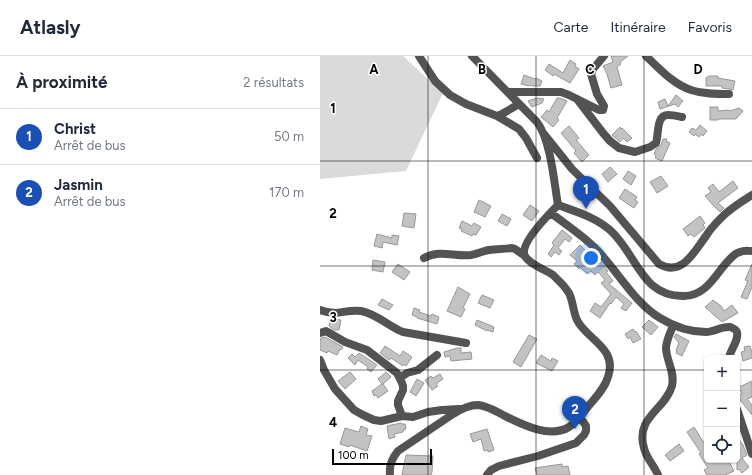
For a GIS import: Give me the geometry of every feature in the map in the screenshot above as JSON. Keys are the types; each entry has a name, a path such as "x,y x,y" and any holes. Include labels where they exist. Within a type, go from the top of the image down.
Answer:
{"street":[{"path":"419,56 435,81 450,95 466,104 497,116 519,129 526,138 537,158"},
{"path":"472,56 537,122 541,128 549,152 558,205"},
{"path":"508,92 561,92 599,110 603,110 604,106 597,94 591,72 604,56"},
{"path":"646,56 667,75 691,90 707,93 728,94"},
{"path":"576,98 602,133 610,141 619,148 635,152 650,147 656,143 659,122 664,116 668,115 682,117"},
{"path":"497,116 519,104"},
{"path":"544,134 572,169 610,206 659,264 666,268 678,267 689,259 707,234 723,216 735,206 752,196"},
{"path":"525,256 525,249 530,237 558,205"},
{"path":"558,205 590,217 611,231 620,241 650,284 656,289 672,295 684,296 700,292 706,288 734,255 740,252 752,252"},
{"path":"551,213 581,235 594,247 606,259 642,305 658,318 674,326 686,329 707,332 728,327 736,330 737,338 730,355"},
{"path":"390,475 390,466 398,451 461,409 477,405 487,407 524,425 544,431 556,431 568,428 580,417 604,387 609,376 610,362 605,350 583,330 573,312 570,294 553,275 530,262 525,256 515,249 489,250 471,255 438,254 424,258"},
{"path":"320,310 334,313 360,311 371,314 394,328 404,332 466,343"},
{"path":"658,475 647,457 642,438 648,419 664,400 672,385 672,368 667,357 666,348 674,326"},
{"path":"320,333 326,331 345,342 367,350 397,374 402,383 403,390 398,401 402,416"},
{"path":"400,378 407,373 418,370 437,355"},
{"path":"320,360 335,388 354,410 377,421 402,416 413,417 428,412 442,410 461,409"},
{"path":"487,475 491,470 499,466 538,456 576,443 586,431 586,426 580,417"},
{"path":"740,418 752,454"}],"shaded area":[{"path":"320,56 403,56 443,93 406,171 320,179"}],"building":[{"path":"611,56 628,56 620,62 621,64 617,67 622,85 611,88 603,66 613,62"},
{"path":"570,60 576,64 575,66 579,69 570,83 554,74 553,76 545,70 549,64 563,73"},
{"path":"524,75 542,81 540,86 521,84"},
{"path":"709,76 718,76 718,78 735,81 733,90 722,88 722,86 706,86 706,78"},
{"path":"676,95 683,101 678,107 675,104 660,109 658,102 665,99 668,106"},
{"path":"537,98 544,99 542,103 532,107 528,101"},
{"path":"557,98 567,101 557,118 559,120 553,127 541,117 547,110 549,112"},
{"path":"710,107 718,107 718,111 730,111 739,108 743,111 736,119 710,120"},
{"path":"700,125 707,131 703,136 701,134 699,137 695,134 694,136 689,132 692,128 696,130"},
{"path":"569,126 579,138 576,140 589,155 582,162 574,153 576,151 561,133"},
{"path":"620,127 632,138 627,142 623,138 620,142 612,135"},
{"path":"663,139 667,139 666,141 670,143 662,161 655,158 656,155 654,154 656,149 661,145"},
{"path":"610,167 617,174 608,182 602,174"},
{"path":"628,171 636,176 631,185 623,179"},
{"path":"661,176 668,186 657,193 650,182"},
{"path":"733,181 738,188 718,203 724,208 720,212 705,196 711,192 708,188 713,184 719,192"},
{"path":"625,189 637,197 635,200 638,202 634,208 619,198"},
{"path":"479,200 491,206 485,217 474,212"},
{"path":"530,205 539,211 532,221 523,215"},
{"path":"404,213 416,214 414,228 402,226"},
{"path":"502,214 511,219 507,226 498,221"},
{"path":"700,216 705,223 703,225 705,228 694,237 691,234 688,236 683,229"},
{"path":"462,221 472,226 474,223 481,227 476,235 473,234 472,236 461,231 462,229 459,228"},
{"path":"562,230 572,238 569,242 565,239 558,248 562,251 559,255 555,252 551,257 548,254 554,245 552,243"},
{"path":"377,234 392,238 392,235 399,236 397,245 383,242 382,248 374,246"},
{"path":"580,245 599,264 601,262 608,271 606,272 613,281 609,284 632,303 626,311 621,308 624,304 616,297 600,318 590,311 595,303 601,307 611,294 601,283 605,280 598,272 595,275 591,271 587,274 580,267 579,269 574,264 577,261 570,255"},
{"path":"373,260 385,262 383,272 372,270"},
{"path":"398,264 410,272 404,280 392,272"},
{"path":"752,264 752,287 747,299 741,297 748,281 745,280"},
{"path":"458,287 470,294 463,308 465,309 461,317 447,311"},
{"path":"482,295 494,300 490,308 478,303"},
{"path":"382,299 393,305 389,310 378,305"},
{"path":"713,300 721,306 724,311 732,305 738,313 722,322 705,307"},
{"path":"414,308 420,310 419,312 431,316 432,314 439,317 437,324 412,315"},
{"path":"335,319 341,320 339,330 334,330 329,326 330,322 334,323"},
{"path":"477,320 494,327 493,332 487,331 475,325"},
{"path":"649,320 658,327 651,335 642,327"},
{"path":"633,329 641,339 633,343 630,337 628,339 625,334"},
{"path":"676,334 689,341 682,356 676,353 679,343 674,337"},
{"path":"529,335 537,339 521,367 513,362"},
{"path":"325,337 343,347 337,355 328,351 327,353 320,350 321,338"},
{"path":"385,346 400,356 403,351 412,357 406,366 404,364 403,366 391,358 389,360 380,353"},
{"path":"750,346 752,358 743,361 741,352 745,351 744,347"},
{"path":"461,348 461,353 471,352 472,359 451,361 450,356 445,357 444,352"},
{"path":"359,353 377,365 371,372 367,369 368,367 358,360 355,365 348,358 352,354 355,357"},
{"path":"541,355 551,361 552,358 558,361 552,371 536,363"},
{"path":"350,372 356,379 345,389 338,381"},
{"path":"386,372 391,377 383,384 388,391 378,398 376,395 374,396 372,391 382,384 378,379"},
{"path":"440,374 443,379 436,384 438,386 432,390 425,380 431,376 433,378"},
{"path":"417,379 424,383 416,396 410,392"},
{"path":"752,381 752,397 747,399 752,405 752,415 740,402 740,395 742,394 740,387"},
{"path":"401,423 405,424 406,429 403,430 403,432 394,434 395,437 389,439 387,426"},
{"path":"361,426 368,429 366,435 372,436 367,451 350,445 349,447 340,444 345,428 359,432"},
{"path":"694,427 704,443 704,462 699,454 701,453 687,432"},
{"path":"487,429 494,450 488,452 488,450 484,451 481,439 473,442 470,434"},
{"path":"740,441 747,455 742,458 749,467 742,473 739,469 737,470 737,463 740,463"},
{"path":"679,444 684,451 670,461 665,455"},
{"path":"406,455 433,456 431,475 402,475"},
{"path":"705,463 730,463 734,471 725,475 707,475 704,470 708,468"},
{"path":"562,464 562,467 568,466 570,475 537,475 535,468"}],"place":[{"name":"Christ","path":"586,209"},
{"name":"Jasmin","path":"575,429"}]}
